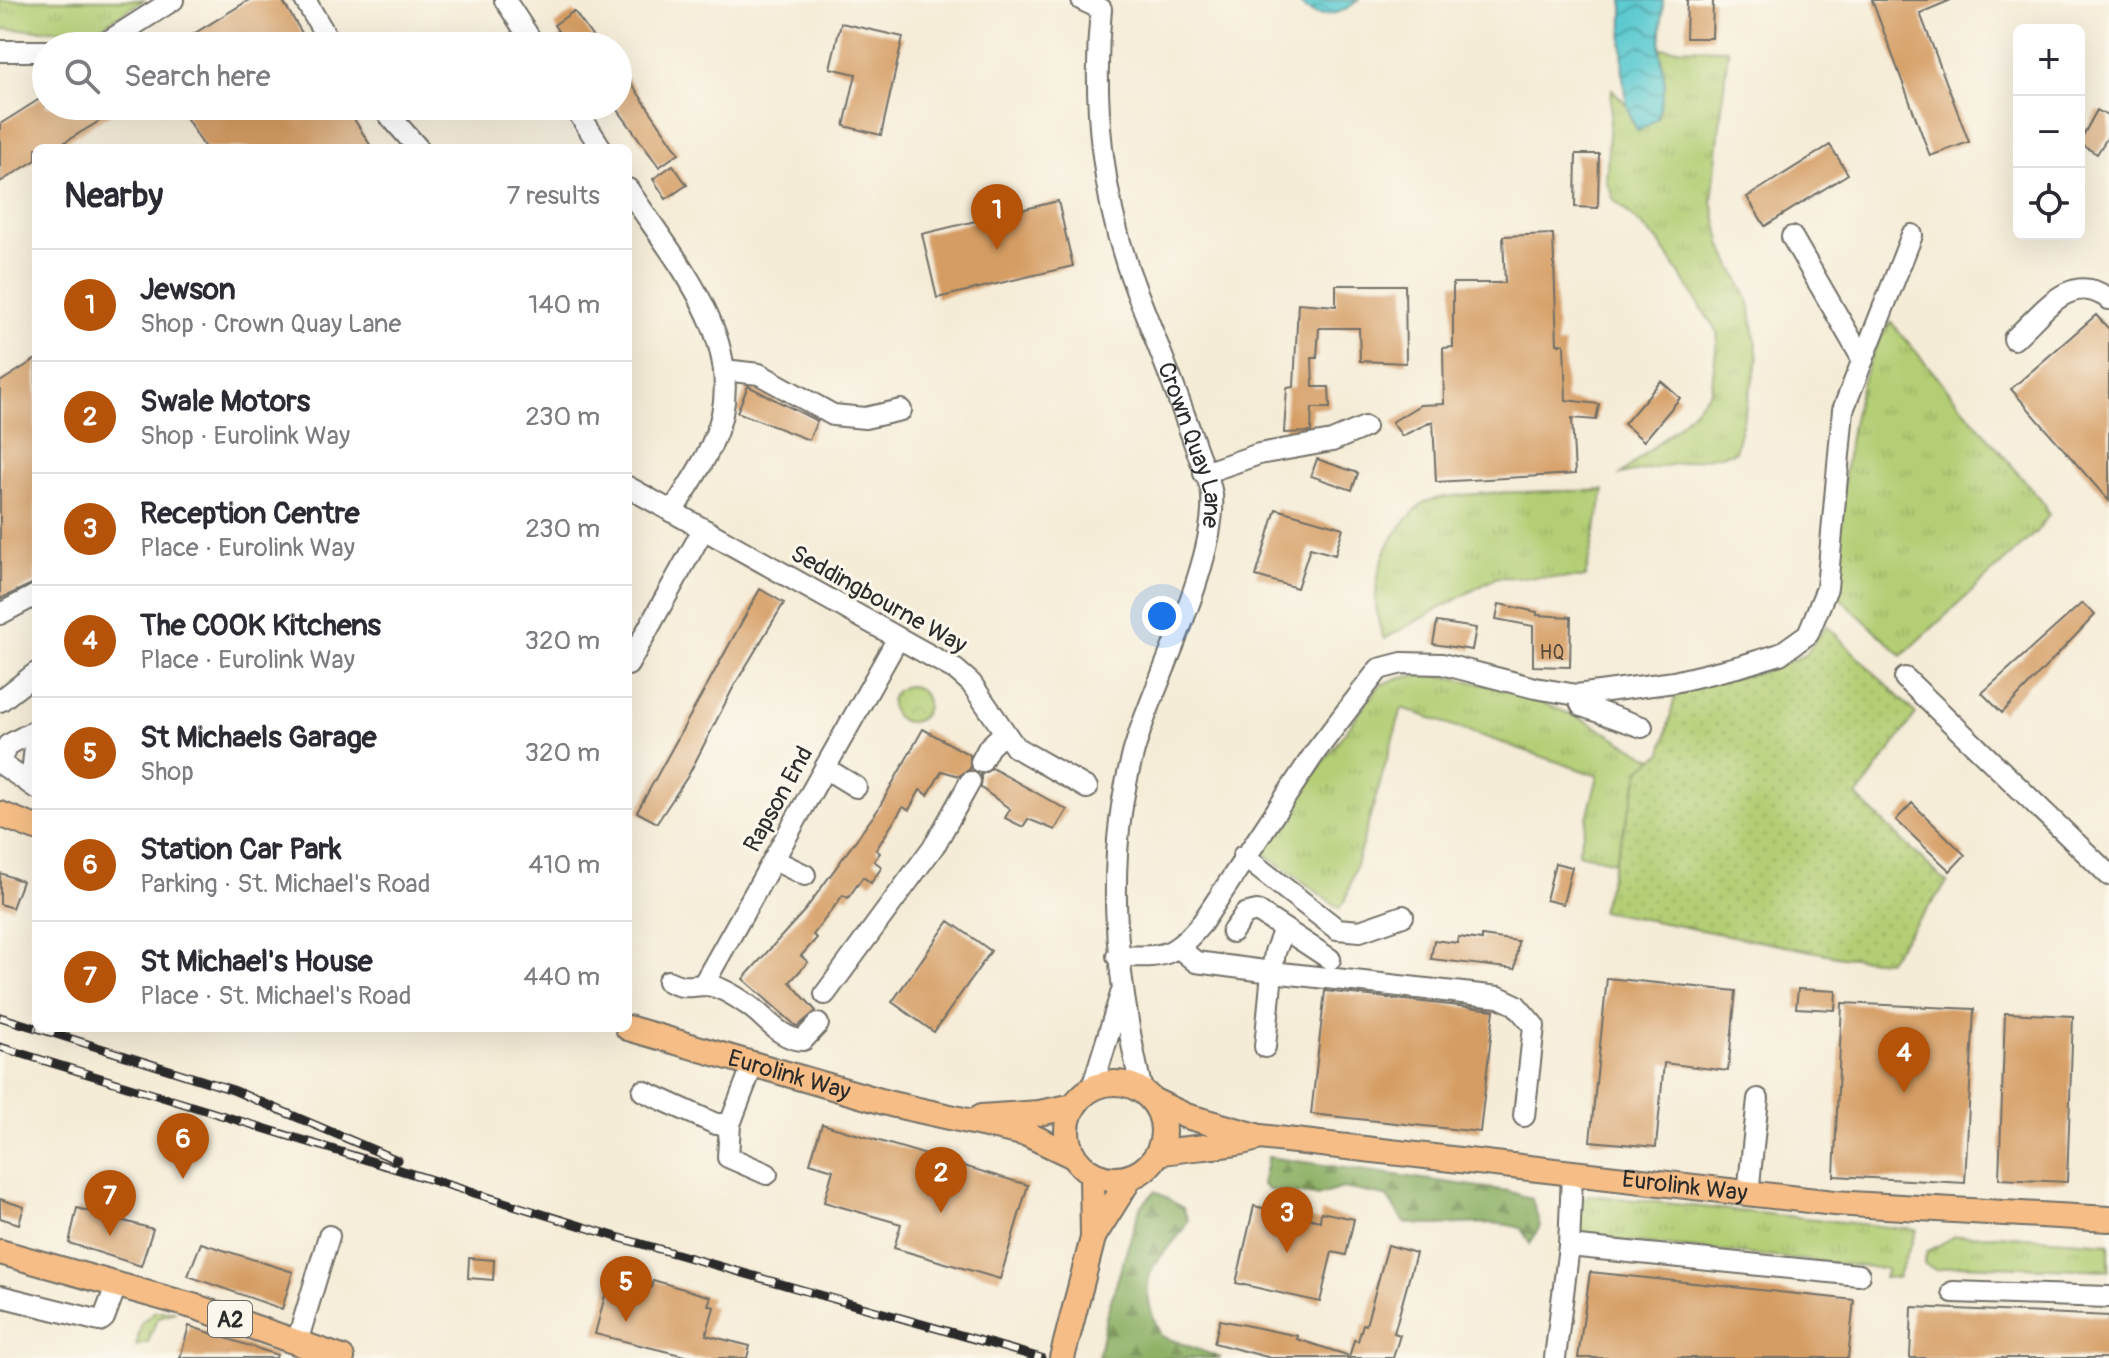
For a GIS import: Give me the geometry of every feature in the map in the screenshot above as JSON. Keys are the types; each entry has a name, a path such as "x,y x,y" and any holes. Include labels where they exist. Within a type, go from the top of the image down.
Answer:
{"main road":[{"path":"0,814 32,826"},
{"name":"Eurolink Way","path":"632,1029 953,1119 1027,1134 1073,1156"},
{"path":"1117,1083 1147,1095 1163,1125 1159,1153 1141,1172 1130,1178 1117,1180 1092,1174 1073,1156 1066,1131 1074,1106 1092,1088 1117,1083"},
{"name":"Eurolink Way","path":"1147,1095 1186,1116 1260,1137 1748,1194 1926,1209 2109,1219"},
{"name":"Eurolink Way","path":"953,1119 1039,1113 1074,1106"},
{"name":"Eurolink Way","path":"1159,1153 1193,1146 1230,1147 1260,1137"},
{"path":"1062,1358 1093,1238 1092,1174"},
{"path":"1093,1238 1130,1178"},
{"name":"A2","path":"0,1252 117,1283 342,1358"}],"street":[{"path":"123,32 173,0"},
{"path":"305,0 324,32"},
{"path":"505,0 526,32"},
{"name":"Crown Quay Lane","path":"1082,0 1101,9 1098,98 1114,213 1134,285 1176,388 1212,494 1206,548 1139,734 1119,841 1117,956 1121,994 1147,1095"},
{"path":"0,51 32,51"},
{"path":"393,120 414,144"},
{"path":"583,120 598,144"},
{"path":"632,195 709,317 724,370 722,415 713,440 672,512"},
{"path":"1117,956 1159,955 1180,949 1202,923 1243,856 1355,696 1379,669 1402,663 1442,664 1535,688 1577,695 1674,682 1741,666 1780,654 1808,634 1827,588 1843,410 1912,235"},
{"path":"1792,237 1863,360"},
{"path":"2014,339 2063,294 2078,286 2093,289 2109,299"},
{"path":"724,370 759,374 833,415 865,418 901,410"},
{"path":"1204,473 1259,454 1332,441 1365,427"},
{"name":"Seddingbourne Way","path":"632,489 956,670 971,683 1004,733 1031,758 1087,788"},
{"path":"632,658 703,530"},
{"path":"0,614 32,597"},
{"name":"Rapson End","path":"703,985 898,638"},
{"path":"1905,678 2109,875"},
{"path":"0,701 32,682"},
{"path":"1577,695 1582,706 1642,727"},
{"path":"32,732 8,745 0,761 32,784"},
{"path":"981,762 989,747 1004,733"},
{"path":"825,768 856,787"},
{"path":"825,994 936,843 970,782"},
{"path":"1243,856 1337,929 1360,931 1403,916"},
{"path":"774,860 805,875"},
{"path":"1232,932 1250,911 1330,959"},
{"path":"1265,1047 1275,952 1284,929"},
{"path":"1180,949 1196,962 1499,997 1516,1005 1534,1026 1524,1116"},
{"path":"668,981 683,989 703,985 735,998 781,1033 795,1039 803,1040 818,1024"},
{"name":"Crown Quay Lane","path":"1092,1088 1121,994"},
{"path":"753,1064 730,1124 728,1157 767,1174"},
{"path":"643,1091 716,1124 730,1124"},
{"path":"1748,1194 1758,1099"},
{"path":"1555,1358 1569,1246 1572,1174"},
{"path":"297,1342 329,1236"},
{"path":"1569,1246 1859,1275"},
{"path":"0,1296 88,1319 104,1318 117,1283"},
{"path":"1953,1292 2109,1297"}],"green space":[{"path":"0,0 144,0 94,31 0,29"},
{"path":"1660,48 1728,49 1712,201 1722,246 1750,303 1758,359 1735,452 1620,475 1679,425 1711,391 1718,334 1659,242 1614,200 1606,180 1612,89 1631,109 1631,120 1639,131 1665,85"},
{"path":"1891,322 2045,505 2049,515 2036,532 1902,656 1835,593 1843,490 1854,415 1875,348"},
{"path":"1604,490 1585,578 1497,577 1384,639 1376,606 1379,572 1391,541 1423,503 1484,493"},
{"path":"1826,625 1916,714 1857,797 1947,883 1887,961 1842,957 1601,911 1641,768 1662,753 1676,691 1757,673 1805,655"},
{"path":"1426,675 1484,684 1540,702 1587,721 1654,759 1641,768 1615,862 1578,853 1598,776 1402,708 1346,899 1339,908 1258,849 1380,685 1401,677"},
{"path":"909,686 921,692 927,704 921,716 909,722 897,716 891,704 897,692"},
{"path":"1268,1157 1508,1191 1532,1199 1540,1226 1530,1244 1521,1228 1507,1225 1404,1222 1386,1196 1343,1188 1316,1196 1269,1190 1262,1184"},
{"path":"1155,1191 1183,1208 1188,1220 1158,1260 1149,1278 1148,1298 1157,1327 1161,1336 1221,1358 1098,1358 1107,1313 1140,1208"},
{"path":"1589,1195 1917,1230 1897,1278 1884,1278 1887,1269 1588,1237 1585,1242 1579,1239 1580,1202"},
{"path":"1996,1235 2109,1243 2109,1270 1961,1265 1936,1270 1924,1264 1927,1252 1955,1236"},
{"path":"155,1311 176,1311 157,1318 148,1343 136,1346 142,1322"}],"water":[{"path":"1297,0 1358,0 1343,10 1327,15 1311,12"},
{"path":"1623,0 1663,0 1660,48 1665,85 1657,119 1638,131 1631,117 1624,85"}],"building":[{"path":"249,0 282,0 301,32 197,32"},
{"path":"1687,0 1713,0 1712,38 1686,38"},
{"path":"1872,0 1951,0 1920,13 1969,142 1930,156"},
{"path":"574,11 589,32 559,32 554,25"},
{"path":"841,23 903,37 881,135 844,126 856,74 830,68"},
{"path":"632,84 679,153 659,167 625,120 632,120"},
{"path":"32,104 32,120 101,120 62,144 32,144 32,162 0,182 0,124"},
{"path":"2097,110 2109,117 2109,135 2097,154 2085,147 2085,132"},
{"path":"188,120 355,120 370,144 203,144"},
{"path":"1830,145 1848,174 1765,226 1747,197"},
{"path":"1576,154 1599,154 1598,208 1575,207"},
{"path":"673,165 687,185 666,199 653,179"},
{"path":"1058,201 1073,266 937,298 922,234"},
{"path":"1553,234 1557,344 1564,344 1566,400 1599,404 1596,420 1572,418 1575,474 1436,482 1433,421 1402,436 1392,422 1420,405 1444,404 1443,348 1453,347 1453,283 1505,283 1503,236"},
{"path":"1336,285 1405,285 1406,363 1360,361 1359,328 1319,328 1317,358 1312,358 1313,387 1329,387 1330,408 1312,408 1311,432 1284,433 1287,388 1294,387 1298,303 1336,306"},
{"path":"2096,315 2109,329 2109,501 2011,389"},
{"path":"32,362 32,584 0,599 0,382"},
{"path":"1661,381 1680,398 1644,441 1624,424"},
{"path":"748,386 817,421 809,440 737,412"},
{"path":"1317,459 1358,473 1352,490 1311,476"},
{"path":"1276,509 1343,528 1335,555 1310,548 1297,588 1256,576"},
{"path":"760,589 784,603 734,686 688,776 657,823 637,812"},
{"path":"2082,603 2095,615 2002,713 1982,693"},
{"path":"1499,604 1537,612 1537,615 1571,617 1570,667 1533,666 1533,626 1496,619"},
{"path":"1437,622 1476,628 1472,650 1433,644"},
{"path":"923,729 970,755 970,769 959,776 942,771 928,795 920,790 909,810 903,807 876,850 880,853 874,861 882,867 871,883 863,877 848,898 843,895 813,935 817,938 801,956 808,962 790,982 816,1011 798,1026 795,1025 743,979 805,910 877,811"},
{"path":"992,768 1067,810 1055,830 1028,819 1023,827 1005,818 1010,809 981,788 981,775"},
{"path":"1912,803 1965,855 1950,871 1896,820"},
{"path":"1555,863 1572,867 1563,904 1546,900"},
{"path":"0,873 22,881 12,908 0,904"},
{"path":"949,921 991,951 934,1032 892,1002"},
{"path":"1482,936 1518,941 1515,969 1431,959 1434,940 1458,943 1458,937 1482,940"},
{"path":"1607,978 1736,991 1728,1071 1664,1063 1656,1147 1590,1141"},
{"path":"1798,989 1836,991 1835,1010 1796,1008"},
{"path":"1325,991 1494,1010 1480,1132 1311,1114"},
{"path":"1842,1003 1974,1009 1965,1183 1834,1176"},
{"path":"2005,1013 2073,1016 2067,1182 1999,1179"},
{"path":"822,1124 1028,1185 1000,1279 894,1248 901,1224 824,1202 833,1170 810,1163"},
{"path":"0,1199 24,1207 19,1224 0,1218"},
{"path":"1254,1206 1320,1221 1321,1212 1354,1219 1346,1255 1332,1252 1320,1302 1236,1283"},
{"path":"77,1208 153,1229 141,1266 69,1243"},
{"path":"201,1243 293,1272 282,1309 188,1276"},
{"path":"1388,1245 1416,1253 1394,1333 1400,1335 1393,1358 1349,1358 1354,1340 1358,1341 1363,1324 1366,1325"},
{"path":"469,1258 494,1260 493,1280 468,1278"},
{"path":"1590,1272 1854,1300 1848,1358 1578,1358"},
{"path":"619,1278 651,1288 653,1280 711,1297 708,1305 714,1307 706,1335 750,1346 747,1358 693,1358 595,1334 609,1280 617,1283"},
{"path":"1912,1307 2109,1316 2109,1358 1910,1358"},
{"path":"1220,1320 1298,1336 1297,1339 1347,1355 1347,1358 1271,1358 1214,1343"},
{"path":"189,1326 277,1355 276,1358 180,1358"}],"railway":[{"path":"0,1017 32,1027"},
{"path":"50,1032 233,1090 397,1160"},
{"path":"0,1047 617,1237 1041,1358"}],"place":[{"name":"Jewson","path":"997,250"},
{"name":"The COOK Kitchens","path":"1904,1093"},
{"name":"Station Car Park","path":"183,1179"},
{"name":"Swale Motors","path":"941,1213"},
{"name":"St Michael's House","path":"110,1236"},
{"name":"Reception Centre","path":"1287,1253"},
{"name":"St Michaels Garage","path":"626,1322"}]}
